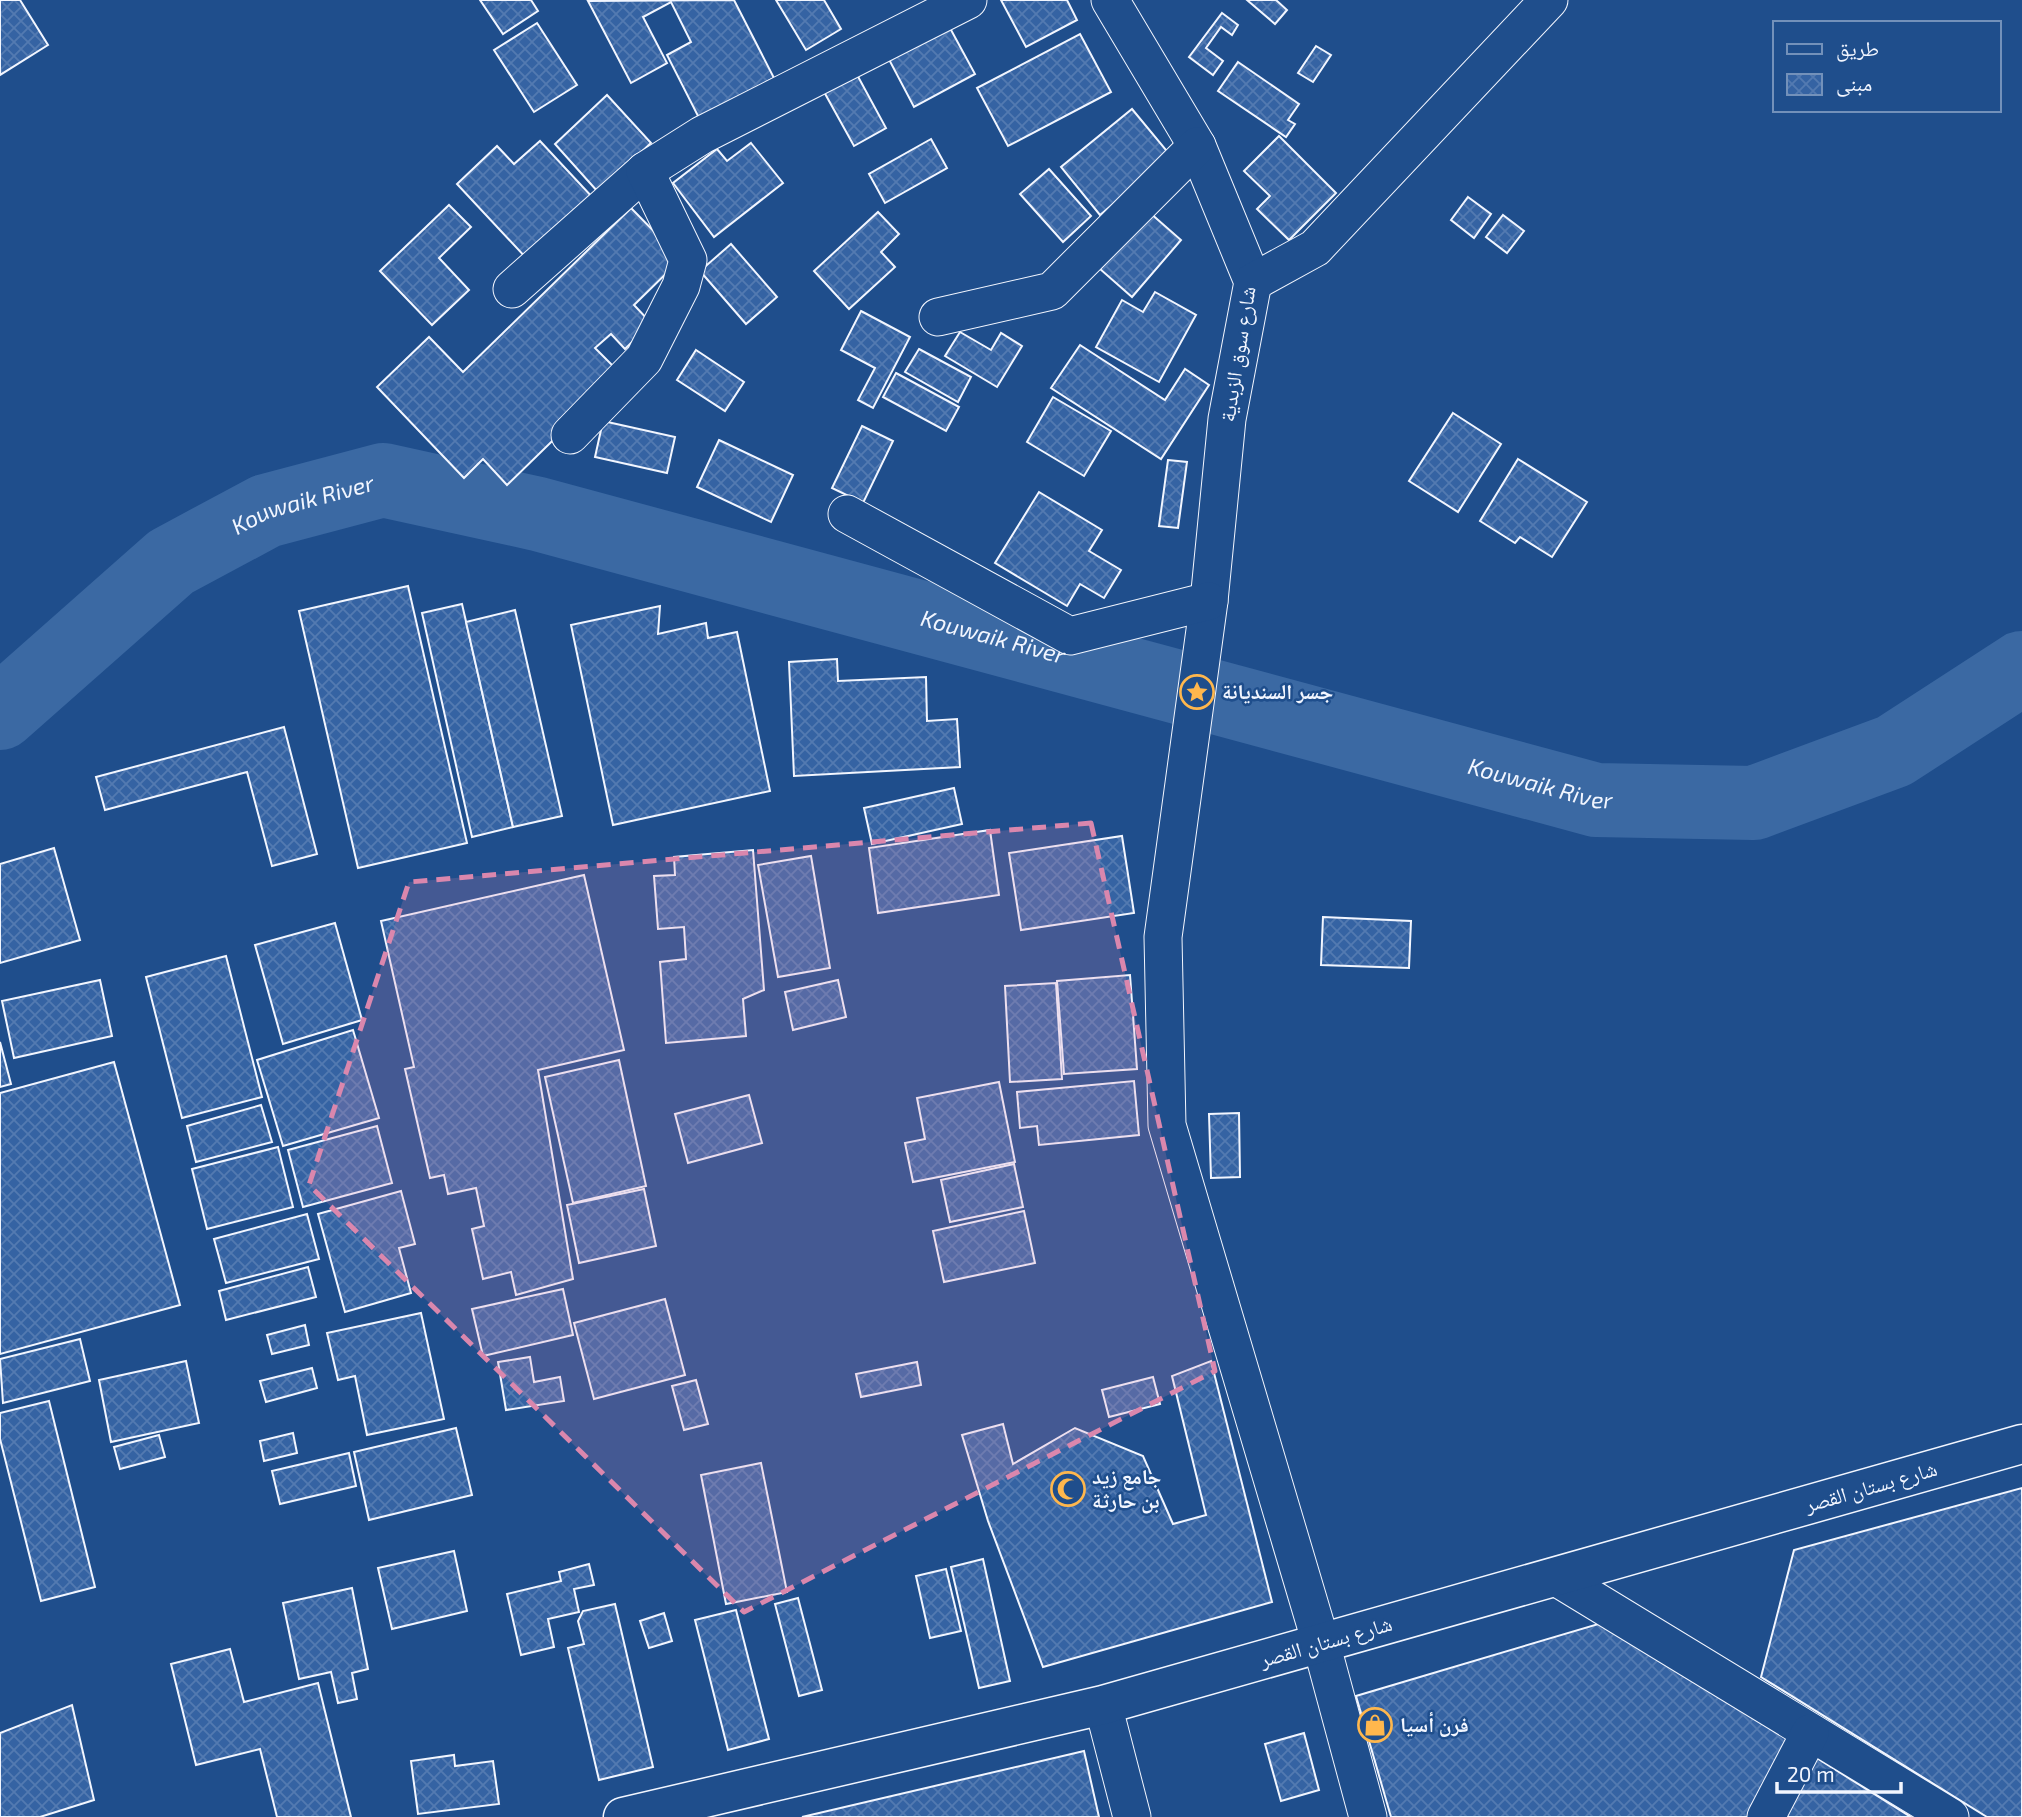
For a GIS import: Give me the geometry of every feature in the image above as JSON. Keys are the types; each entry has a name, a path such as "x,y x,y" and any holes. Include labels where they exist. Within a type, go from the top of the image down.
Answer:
{"main road":[{"name":"شارع بستان القصر","path":"624,1817 1103,1705 2022,1444"}],"street":[{"path":"512,289 645,171 702,135 968,0"},
{"name":"شارع سوق الزبدية","path":"1110,0 1197,146 1253,282 1227,419 1209,601 1163,937 1167,1125 1321,1643 1368,1817"},
{"path":"1253,282 1315,248 1549,0"},
{"path":"938,317 1052,291 1197,146"},
{"path":"570,435 644,359 681,286 688,260 645,171"},
{"path":"847,514 1070,636 1209,601"},
{"path":"1556,1577 1950,1817"},
{"path":"1103,1705 1132,1817"},
{"path":"1766,1817 1810,1733"}],"highlighted area":[{"path":"1091,823 1215,1371 744,1612 309,1185 409,882"}],"building":[{"path":"0,0 20,0 48,45 0,75"},
{"path":"480,0 531,0 538,11 503,34"},
{"path":"734,0 774,78 699,118 667,55 691,42 671,2 643,17 667,63 631,83 588,1"},
{"path":"776,0 824,0 841,29 806,50"},
{"path":"1001,0 1067,0 1077,20 1026,47"},
{"path":"1247,0 1276,0 1287,10 1275,24"},
{"path":"1222,13 1238,25 1232,35 1221,27 1206,48 1223,61 1213,75 1189,57"},
{"path":"944,17 975,74 914,107 884,50"},
{"path":"537,23 577,85 534,112 494,50"},
{"path":"1080,34 1111,92 1008,146 977,88"},
{"path":"1316,46 1331,55 1313,82 1298,73"},
{"path":"1238,62 1299,104 1288,120 1295,124 1286,137 1218,91"},
{"path":"855,71 886,128 854,146 823,90"},
{"path":"607,95 651,143 598,192 555,144"},
{"path":"1132,109 1171,156 1100,215 1061,167"},
{"path":"1279,136 1336,193 1289,240 1257,209 1270,196 1244,171"},
{"path":"931,139 947,168 885,203 869,174"},
{"path":"540,141 594,199 529,261 457,184 497,146 514,164"},
{"path":"751,143 783,183 714,237 673,183 717,149 727,161"},
{"path":"1049,169 1091,216 1063,242 1020,194"},
{"path":"1468,197 1491,214 1474,238 1451,220"},
{"path":"449,205 471,227 439,258 469,290 432,325 380,271"},
{"path":"631,208 681,259 634,305 651,323 625,349 611,334 595,348 621,374 507,485 483,459 464,478 377,387 429,337 463,372"},
{"path":"878,212 899,234 881,252 895,267 849,309 814,271"},
{"path":"1149,212 1181,240 1132,297 1100,269"},
{"path":"1503,215 1524,231 1507,253 1486,237"},
{"path":"731,244 777,297 746,324 700,271"},
{"path":"1155,292 1196,315 1159,382 1096,347 1122,300 1143,312"},
{"path":"861,311 910,337 873,408 858,400 875,368 841,350"},
{"path":"960,332 991,350 1001,333 1022,346 997,387 945,356"},
{"path":"1080,345 1165,400 1185,369 1209,385 1161,459 1051,388"},
{"path":"919,349 971,377 958,402 905,372"},
{"path":"696,350 744,382 725,411 677,380"},
{"path":"896,373 959,407 946,431 883,397"},
{"path":"1053,397 1111,431 1084,476 1027,442"},
{"path":"1453,413 1501,444 1458,512 1409,481"},
{"path":"603,421 675,437 667,473 595,457"},
{"path":"862,426 893,441 863,503 832,488"},
{"path":"719,440 793,475 771,522 697,487"},
{"path":"1518,459 1587,502 1552,557 1520,537 1515,543 1480,521"},
{"path":"1168,460 1187,462 1178,528 1159,526"},
{"path":"1039,492 1102,530 1089,551 1121,570 1104,598 1080,584 1067,606 995,563"},
{"path":"408,586 467,843 358,868 299,611"},
{"path":"462,604 513,827 472,837 422,613"},
{"path":"660,606 658,634 706,623 708,638 737,632 770,791 613,825 571,625"},
{"path":"515,610 562,816 513,827 466,622"},
{"path":"837,659 838,681 926,677 927,721 957,719 960,767 794,776 789,662"},
{"path":"284,727 317,854 272,866 247,772 105,810 96,777"},
{"path":"954,788 962,824 872,844 864,808"},
{"path":"990,830 999,895 878,913 869,848"},
{"path":"1122,836 1134,913 1021,930 1009,853"},
{"path":"54,848 80,940 0,963 0,864"},
{"path":"753,850 764,990 743,999 746,1036 666,1043 660,962 686,959 684,927 658,929 654,876 675,875 674,857"},
{"path":"811,856 830,968 778,977 758,865"},
{"path":"584,875 624,1050 538,1070 573,1279 516,1295 511,1272 483,1279 472,1229 484,1226 476,1188 448,1194 444,1175 430,1178 405,1069 414,1067 381,921"},
{"path":"1323,917 1411,921 1409,968 1321,965"},
{"path":"335,923 362,1020 283,1044 255,945"},
{"path":"226,956 262,1097 182,1118 146,977"},
{"path":"1130,975 1137,1069 1064,1074 1057,981"},
{"path":"100,980 112,1036 14,1058 2,1001"},
{"path":"838,980 846,1017 793,1030 785,992"},
{"path":"1056,983 1062,1079 1010,1082 1005,986"},
{"path":"353,1030 379,1118 283,1146 257,1060"},
{"path":"0,1042 11,1084 0,1087"},
{"path":"619,1060 646,1186 573,1203 545,1077"},
{"path":"114,1062 180,1305 0,1354 0,1093"},
{"path":"1134,1081 1139,1135 1039,1145 1037,1126 1020,1128 1017,1092"},
{"path":"999,1082 1015,1162 913,1182 905,1143 925,1139 917,1098"},
{"path":"749,1095 762,1143 688,1163 675,1114"},
{"path":"261,1105 272,1142 196,1162 187,1126"},
{"path":"1239,1113 1240,1177 1211,1178 1209,1114"},
{"path":"377,1126 392,1183 303,1207 288,1150"},
{"path":"278,1147 293,1207 207,1229 192,1169"},
{"path":"1014,1164 1023,1207 950,1222 941,1180"},
{"path":"644,1189 656,1246 579,1263 567,1205"},
{"path":"401,1191 415,1244 399,1248 411,1293 345,1312 318,1214"},
{"path":"1024,1211 1035,1263 944,1282 933,1231"},
{"path":"307,1214 319,1259 226,1283 214,1239"},
{"path":"308,1267 316,1297 226,1320 219,1291"},
{"path":"563,1289 573,1335 483,1356 472,1309"},
{"path":"665,1299 685,1375 594,1399 574,1323"},
{"path":"421,1313 444,1419 367,1435 355,1376 338,1380 327,1333"},
{"path":"305,1325 309,1345 272,1354 267,1335"},
{"path":"80,1339 90,1381 3,1403 0,1359"},
{"path":"530,1357 534,1382 560,1377 564,1401 506,1410 498,1362"},
{"path":"186,1361 199,1423 111,1442 99,1380"},
{"name":"جامع زيد بن حارثة","path":"1211,1361 1272,1602 1043,1667 988,1521 962,1435 1003,1424 1013,1464 1075,1428 1143,1456 1173,1524 1206,1515 1172,1376"},
{"path":"917,1362 921,1385 861,1397 856,1374"},
{"path":"312,1368 317,1388 266,1402 260,1381"},
{"path":"1153,1377 1160,1404 1109,1417 1102,1390"},
{"path":"696,1380 708,1424 684,1430 672,1386"},
{"path":"49,1401 95,1587 41,1601 0,1439 0,1413"},
{"path":"456,1428 472,1495 369,1520 354,1452"},
{"path":"293,1433 297,1453 264,1461 260,1441"},
{"path":"159,1435 165,1457 120,1469 114,1447"},
{"path":"349,1453 356,1486 280,1504 272,1471"},
{"path":"761,1463 787,1592 726,1604 701,1475"},
{"path":"2022,1488 2022,1817 1987,1817 1761,1677 1794,1550"},
{"path":"454,1551 467,1611 392,1629 378,1568"},
{"path":"983,1559 1010,1681 979,1688 951,1567"},
{"path":"589,1564 594,1585 574,1589 579,1612 548,1619 554,1647 521,1655 507,1594 561,1581 559,1572"},
{"path":"946,1569 961,1631 930,1638 916,1576"},
{"path":"352,1588 368,1669 352,1673 357,1699 338,1703 331,1672 299,1679 283,1603"},
{"path":"798,1598 822,1690 799,1696 775,1604"},
{"path":"615,1604 653,1767 599,1780 568,1648 584,1644 578,1621 583,1611"},
{"path":"736,1610 769,1739 728,1750 695,1620"},
{"path":"664,1613 672,1641 649,1648 640,1621"},
{"path":"1605,1622 1792,1737 1750,1817 1391,1817 1356,1696"},
{"path":"230,1649 244,1702 318,1683 351,1817 277,1817 260,1749 196,1765 171,1664"},
{"path":"72,1705 94,1800 40,1817 0,1817 0,1733"},
{"path":"1304,1733 1319,1790 1281,1801 1265,1744"},
{"path":"1084,1751 1099,1817 802,1817"},
{"path":"454,1755 455,1766 493,1761 499,1804 418,1814 411,1761"},
{"path":"1815,1757 1911,1817 1784,1817"}],"waterway":[{"name":"Kouwaik River","path":"0,713 171,562 266,511 383,480 538,514 1596,800 1754,803 1894,751 2022,668"}],"place":[{"name":"جسر السنديانة","path":"1197,692"},
{"name":"جامع زيد بن حارثة","path":"1068,1489"},
{"name":"فرن أسيا","path":"1375,1725"}]}
